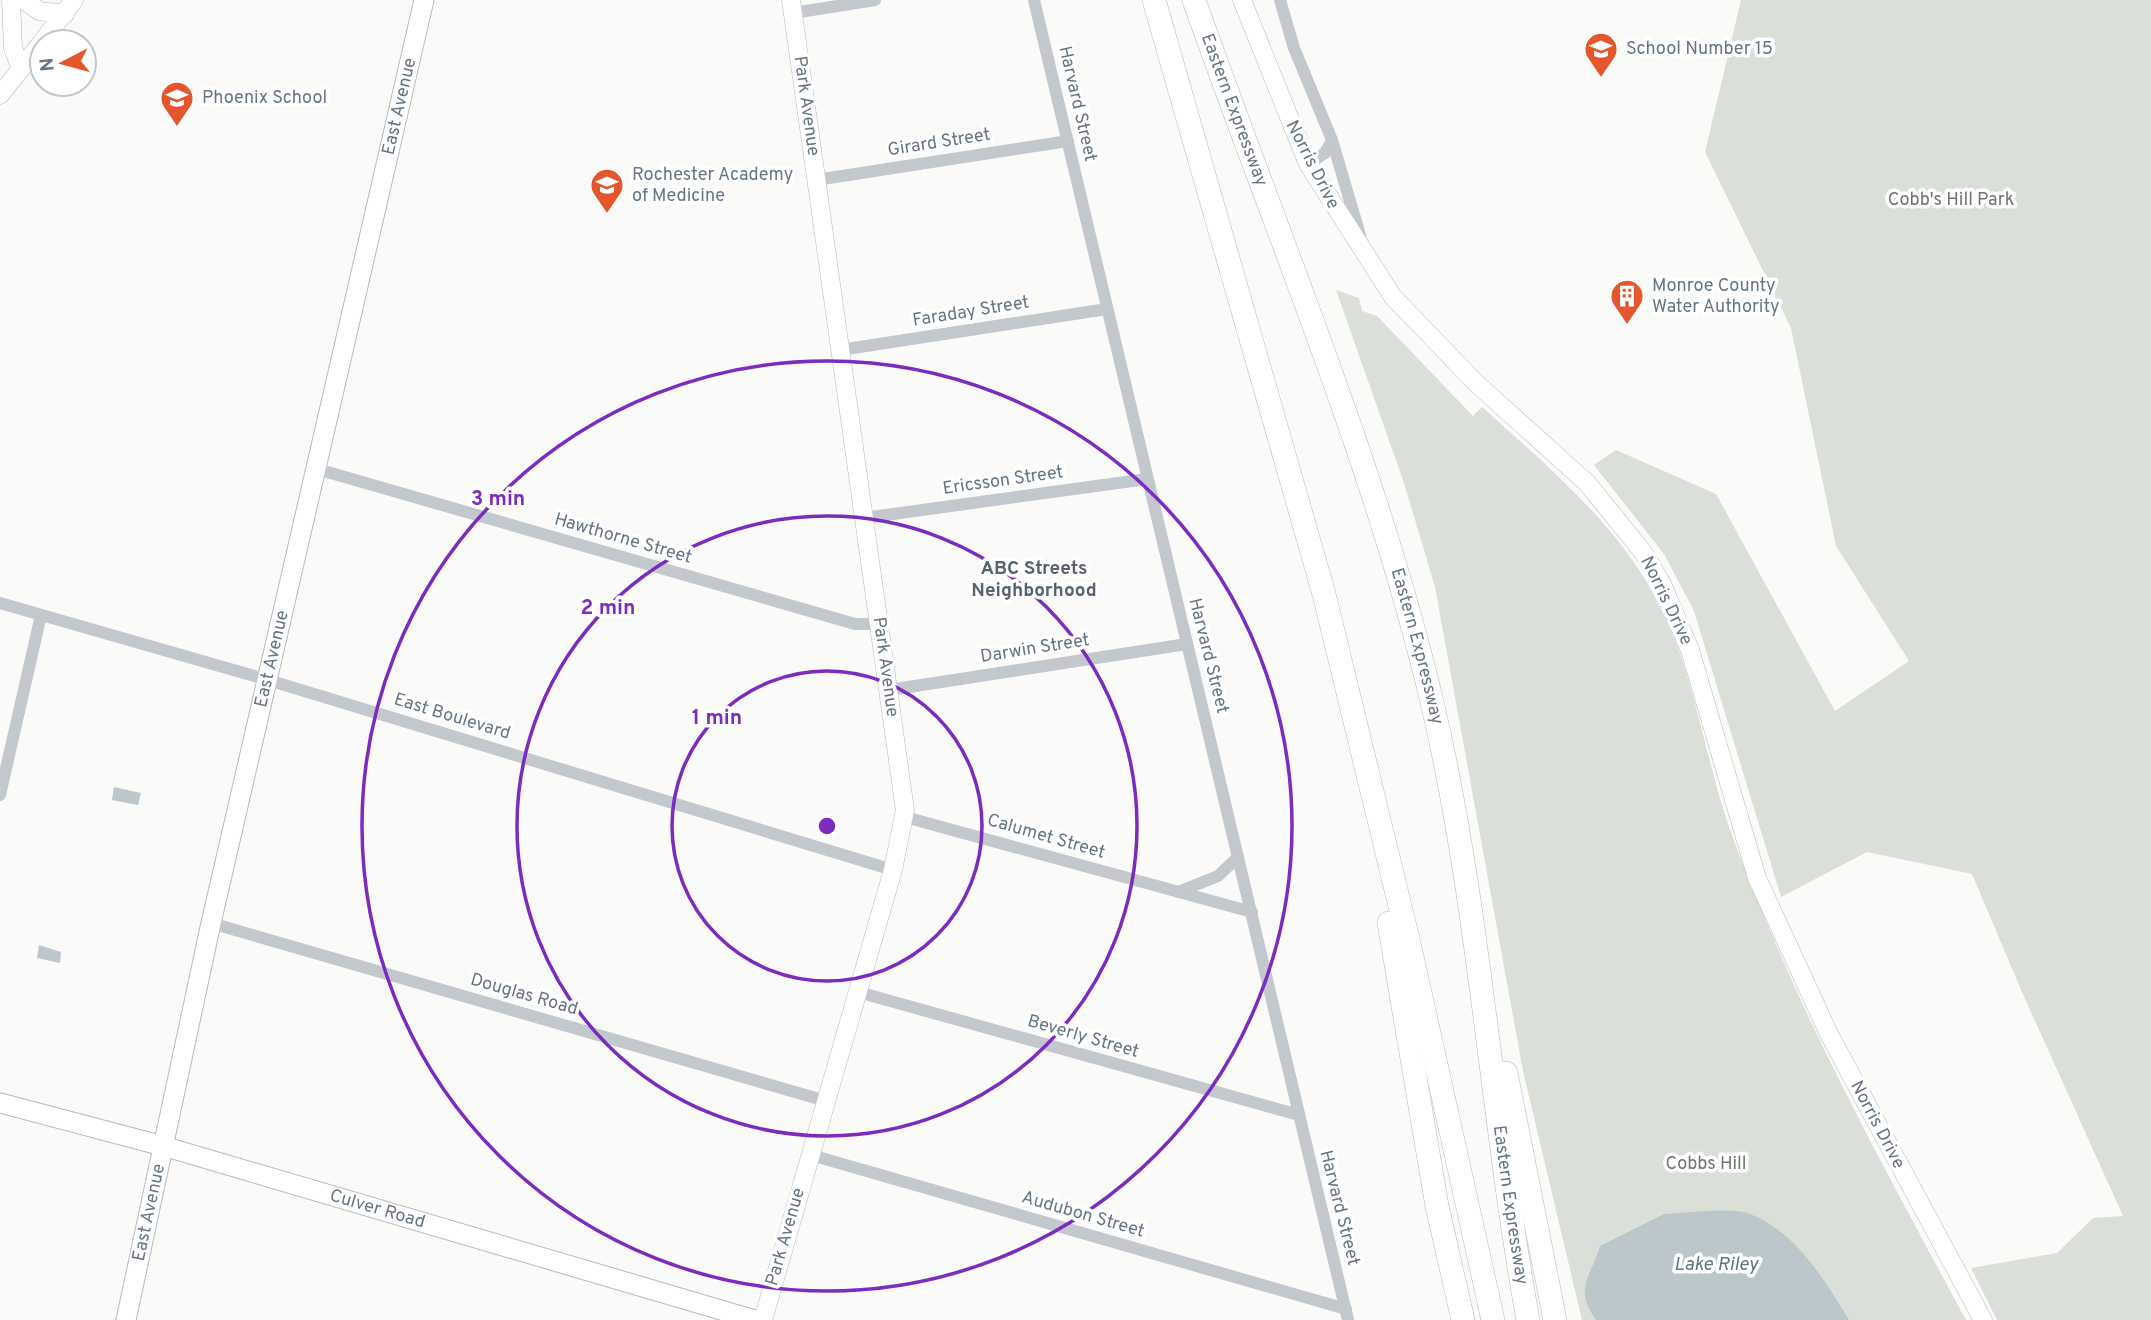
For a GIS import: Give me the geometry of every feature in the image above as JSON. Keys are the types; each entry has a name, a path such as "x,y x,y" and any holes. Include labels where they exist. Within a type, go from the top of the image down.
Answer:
{"highway":[{"name":"Eastern Expressway","path":"1154,0 1288,458 1358,733 1493,1320"},
{"name":"Eastern Expressway","path":"1194,0 1387,541 1437,725 1463,865 1509,1205 1528,1320"},
{"path":"1358,733 1432,1181 1463,1320"},
{"path":"1463,865 1555,1320"}],"main road":[{"name":"East Avenue","path":"126,1320 211,923 424,0"},
{"name":"Culver Road","path":"0,1102 163,1146 755,1320"}],"street":[{"path":"11,0 13,48 21,69"},
{"path":"24,0 39,11 70,7"},
{"path":"792,6 875,0"},
{"name":"Harvard Street","path":"1034,0 1347,1315"},
{"name":"Norris Drive","path":"1242,0 1308,164 1372,269 1393,298 1458,366 1587,483 1643,552 1677,615 1690,650 1757,878 1829,1034 1983,1320"},
{"path":"1280,0 1294,48 1332,140 1372,269"},
{"name":"Park Avenue","path":"763,1320 893,870 905,817 792,6"},
{"path":"53,28 70,7"},
{"path":"0,95 28,60"},
{"path":"1308,164 1325,153 1332,140"},
{"name":"Girard Street","path":"816,180 1068,141"},
{"name":"Faraday Street","path":"840,350 1107,309"},
{"name":"Hawthorne Street","path":"317,469 855,624 879,624"},
{"name":"Ericsson Street","path":"864,518 1147,479"},
{"name":"East Boulevard","path":"0,603 268,680 893,870"},
{"path":"0,795 41,615"},
{"name":"Darwin Street","path":"888,690 1187,644"},
{"name":"Calumet Street","path":"905,817 1252,912"},
{"path":"1178,892 1218,876 1238,857"},
{"name":"Douglas Road","path":"211,923 826,1101"},
{"name":"Beverly Street","path":"858,992 1299,1115"},
{"name":"Audubon Street","path":"811,1155 1347,1315"}],"green space":[{"name":"Cobb's Hill Park","path":"1741,0 2151,0 2151,1320 1997,1320 1971,1268 2057,1253 2093,1218 2123,1216 1972,874 1867,852 1781,897 1694,611 1664,554 1594,465 1616,450 1716,494 1835,711 1909,661 1836,546 1791,328 1705,152"},
{"name":"Cobbs Hill","path":"1336,290 1359,298 1362,311 1377,316 1473,416 1482,407 1563,481 1612,534 1654,594 1684,665 1728,824 1776,945 1853,1108 1966,1320 1582,1320 1523,1071 1435,587 1404,483"}],"water":[{"path":"114,787 141,793 138,805 112,800"},
{"path":"39,945 61,952 60,963 37,958"},
{"name":"Lake Riley","path":"1745,1212 1781,1232 1819,1273 1849,1320 1596,1320 1589,1309 1585,1291 1600,1246 1664,1214"}],"place":[{"name":"School Number 15","path":"1601,79"},
{"name":"Phoenix School","path":"177,128"},
{"name":"Rochester Academy of Medicine","path":"607,215"},
{"name":"Monroe County Water Authority","path":"1627,326"}],"district":[{"name":"ABC Streets Neighborhood","path":"1034,580"}]}
